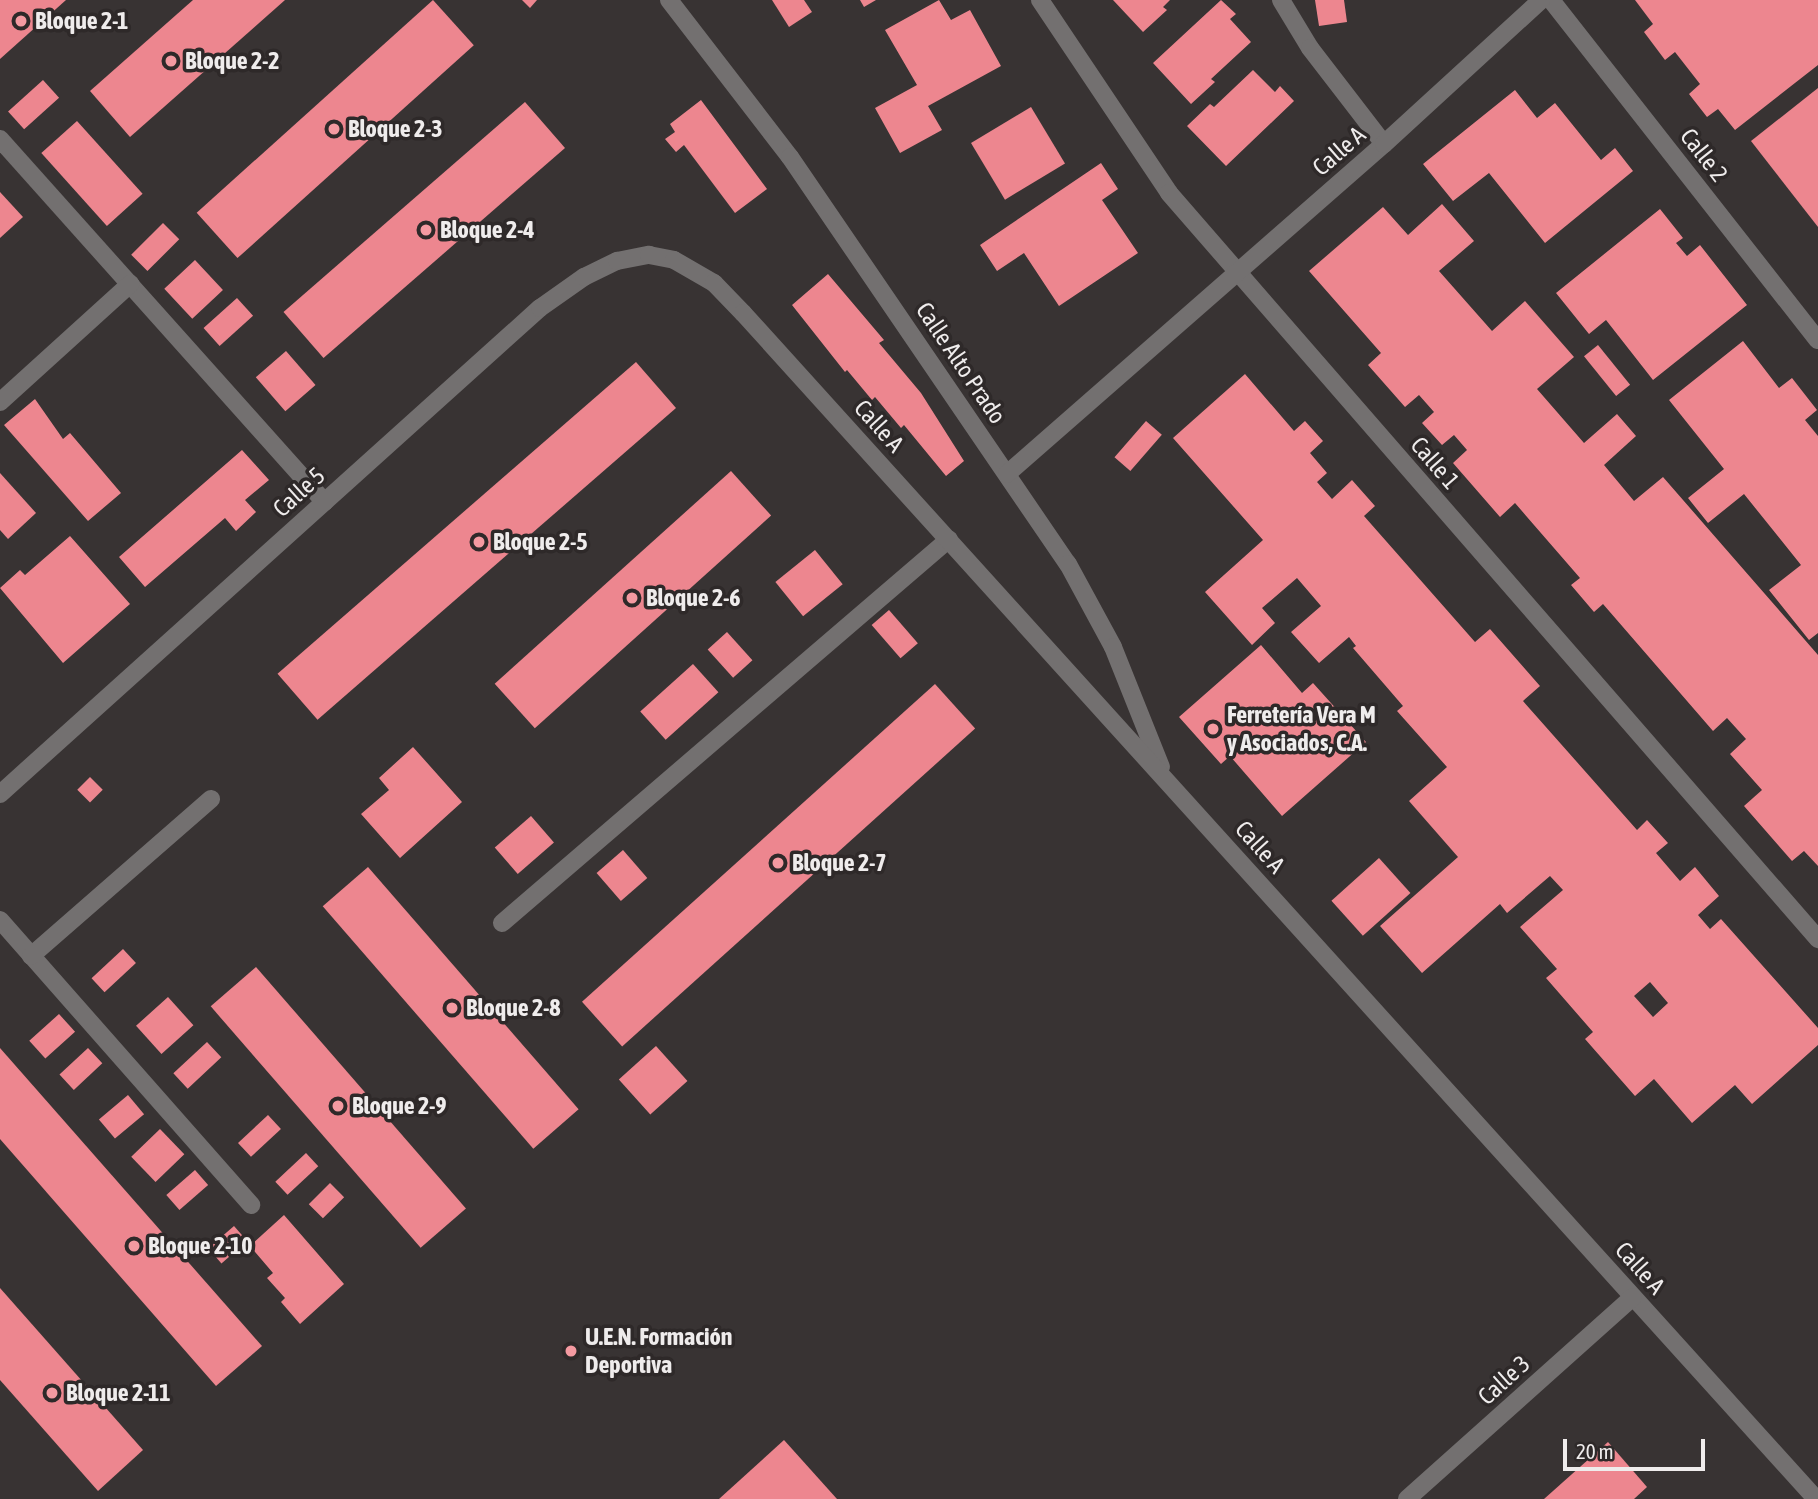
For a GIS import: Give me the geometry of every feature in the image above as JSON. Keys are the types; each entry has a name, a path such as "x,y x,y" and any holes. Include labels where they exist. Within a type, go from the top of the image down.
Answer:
{"street":[{"name":"Calle Alto Prado","path":"668,0 790,157 1068,564 1113,647 1167,780"},
{"name":"Calle 1","path":"1040,0 1169,193 1818,939"},
{"path":"1281,0 1310,48 1384,144"},
{"name":"Calle A","path":"1007,474 1384,144 1541,0"},
{"name":"Calle 2","path":"1551,0 1818,340"},
{"path":"0,139 326,502"},
{"name":"Calle A","path":"649,255 674,260 714,283 949,539 1816,1499"},
{"name":"Calle 5","path":"0,794 540,308 584,277 617,261 649,255"},
{"path":"0,402 130,284"},
{"path":"502,923 949,539"},
{"path":"31,956 211,799"},
{"path":"0,920 251,1205"},
{"name":"Calle 3","path":"1407,1499 1633,1297"}],"building":[{"name":"Bloque 2-1","path":"0,0 66,0 0,59"},
{"name":"Bloque 2-2","path":"193,0 285,0 130,137 90,91"},
{"name":"Bloque 2-3","path":"433,0 474,45 237,258 197,213"},
{"path":"522,0 537,0 530,8"},
{"path":"772,0 804,0 812,12 789,27"},
{"path":"860,0 876,0 864,7"},
{"path":"939,0 951,20 970,10 1001,66 928,106 942,130 900,153 875,108 917,85 885,30"},
{"path":"1113,0 1170,0 1163,7 1167,10 1143,32"},
{"path":"1221,0 1236,14 1230,19 1251,42 1211,79 1215,82 1191,104 1153,63"},
{"path":"1315,0 1344,0 1347,22 1319,26"},
{"path":"1635,0 1818,0 1818,65 1735,130 1718,109 1707,117 1689,94 1700,84 1675,52 1665,60 1644,32 1653,24"},
{"path":"1253,70 1275,92 1280,86 1294,101 1226,166 1187,126 1210,104 1214,107"},
{"path":"43,80 59,98 24,129 8,111"},
{"path":"1818,88 1818,227 1751,141"},
{"path":"1515,90 1537,118 1555,103 1601,160 1615,148 1633,171 1545,243 1489,173 1453,201 1423,164"},
{"path":"701,100 767,189 735,213 684,145 676,152 665,139 675,132 670,124"},
{"name":"Bloque 2-4","path":"525,102 565,148 324,358 283,312"},
{"path":"1031,107 1065,164 1005,200 971,143"},
{"path":"77,121 143,194 107,226 41,153"},
{"path":"1101,163 1118,189 1102,200 1138,253 1059,306 1024,253 997,271 980,245"},
{"path":"0,192 23,217 0,238"},
{"path":"1442,204 1474,241 1439,271 1492,331 1525,301 1574,357 1537,389 1584,443 1617,414 1636,436 1604,465 1634,501 1663,477 1818,655 1818,866 1804,851 1792,861 1744,806 1762,790 1730,754 1746,739 1727,718 1713,731 1603,604 1594,612 1571,585 1580,578 1515,503 1500,517 1453,463 1467,450 1454,435 1442,445 1422,423 1434,412 1419,395 1405,407 1368,365 1381,353 1309,271 1383,207 1408,235"},
{"path":"1660,209 1683,238 1676,243 1687,256 1700,245 1747,305 1653,380 1606,320 1589,334 1556,293"},
{"path":"163,223 179,239 147,271 131,255"},
{"path":"195,260 223,290 192,319 164,289"},
{"path":"828,274 884,340 879,343 921,393 964,461 946,476 904,425 901,428 875,397 872,400 847,370 845,372 792,305"},
{"path":"237,298 253,316 220,346 204,328"},
{"path":"1743,341 1779,388 1792,378 1817,410 1805,420 1818,436 1818,633 1809,640 1769,590 1801,565 1744,494 1708,523 1688,498 1724,469 1669,400"},
{"path":"1598,345 1630,385 1616,396 1584,356"},
{"path":"286,351 316,385 285,411 256,377"},
{"name":"Bloque 2-5","path":"636,362 676,408 318,720 278,674"},
{"path":"1245,374 1294,431 1305,421 1323,441 1310,453 1327,473 1317,482 1332,499 1352,480 1375,506 1364,516 1475,642 1490,629 1540,686 1523,701 1637,830 1647,820 1668,843 1656,853 1680,881 1695,867 1719,896 1698,915 1710,929 1721,919 1818,1028 1818,1045 1752,1104 1735,1085 1692,1123 1654,1079 1635,1096 1585,1039 1593,1032 1546,978 1557,969 1520,927 1563,890 1550,876 1507,913 1500,904 1422,973 1380,926 1458,857 1409,801 1447,767 1397,711 1403,706 1353,648 1356,646 1349,637 1319,663 1291,632 1321,606 1297,578 1262,608 1275,623 1252,645 1205,592 1263,540 1173,438","holes":["1650,982 1668,1003 1653,1017 1634,996"]},
{"path":"35,399 63,439 70,433 121,493 88,521 4,425"},
{"path":"1146,421 1162,435 1130,471 1115,457"},
{"path":"242,450 269,480 245,500 256,512 236,531 225,518 145,587 119,557"},
{"name":"Bloque 2-6","path":"731,471 771,516 535,728 495,684"},
{"path":"0,473 36,513 8,539 0,530"},
{"path":"70,536 130,604 63,663 0,588 20,570 25,575"},
{"path":"815,550 843,584 803,616 775,582"},
{"path":"889,610 918,643 901,658 872,625"},
{"path":"727,632 752,660 733,678 708,649"},
{"path":"1261,645 1302,693 1313,683 1366,742 1282,816 1230,756 1221,764 1179,717"},
{"path":"693,664 718,692 666,740 640,712"},
{"name":"Bloque 2-7","path":"935,684 975,729 622,1046 582,1002"},
{"path":"413,747 462,802 400,858 361,814 389,790 379,778"},
{"path":"90,777 103,790 90,802 77,790"},
{"path":"531,816 554,842 518,874 495,847"},
{"path":"623,850 647,878 621,901 597,873"},
{"path":"1379,858 1410,893 1363,936 1331,901"},
{"name":"Bloque 2-8","path":"368,867 579,1109 533,1149 323,906"},
{"path":"123,949 136,963 105,992 92,978"},
{"name":"Bloque 2-9","path":"256,967 466,1209 421,1248 211,1006"},
{"path":"168,997 193,1025 161,1054 136,1026"},
{"path":"59,1014 75,1032 45,1059 29,1041"},
{"path":"207,1042 221,1057 188,1089 173,1073"},
{"path":"656,1046 687,1081 650,1114 619,1079"},
{"name":"Bloque 2-10","path":"0,1048 262,1346 216,1386 0,1139"},
{"path":"88,1048 102,1063 74,1090 59,1075"},
{"path":"128,1095 144,1114 115,1139 99,1119"},
{"path":"268,1115 281,1129 251,1157 238,1143"},
{"path":"160,1129 184,1154 156,1182 131,1157"},
{"path":"306,1153 318,1166 288,1195 275,1182"},
{"path":"195,1170 208,1185 179,1210 166,1195"},
{"path":"330,1183 344,1197 323,1218 309,1204"},
{"path":"284,1215 344,1284 300,1324 281,1302 285,1298 267,1278 273,1273 250,1246"},
{"path":"234,1226 247,1241 221,1263 208,1248"},
{"name":"Bloque 2-11","path":"0,1288 143,1450 98,1491 0,1380"},
{"path":"784,1440 837,1499 719,1499"},
{"path":"1608,1442 1647,1487 1634,1499 1544,1499"}],"place":[{"name":"Bloque 2-1","path":"21,21"},
{"name":"Bloque 2-2","path":"171,61"},
{"name":"Bloque 2-3","path":"334,129"},
{"name":"Bloque 2-4","path":"426,230"},
{"name":"Bloque 2-5","path":"479,542"},
{"name":"Bloque 2-6","path":"632,598"},
{"name":"Ferretería Vera M y Asociados, C.A.","path":"1213,729"},
{"name":"Bloque 2-7","path":"778,863"},
{"name":"Bloque 2-8","path":"452,1008"},
{"name":"Bloque 2-9","path":"338,1106"},
{"name":"Bloque 2-10","path":"134,1246"},
{"name":"U.E.N. Formación Deportiva","path":"571,1351"},
{"name":"Bloque 2-11","path":"52,1393"}]}
